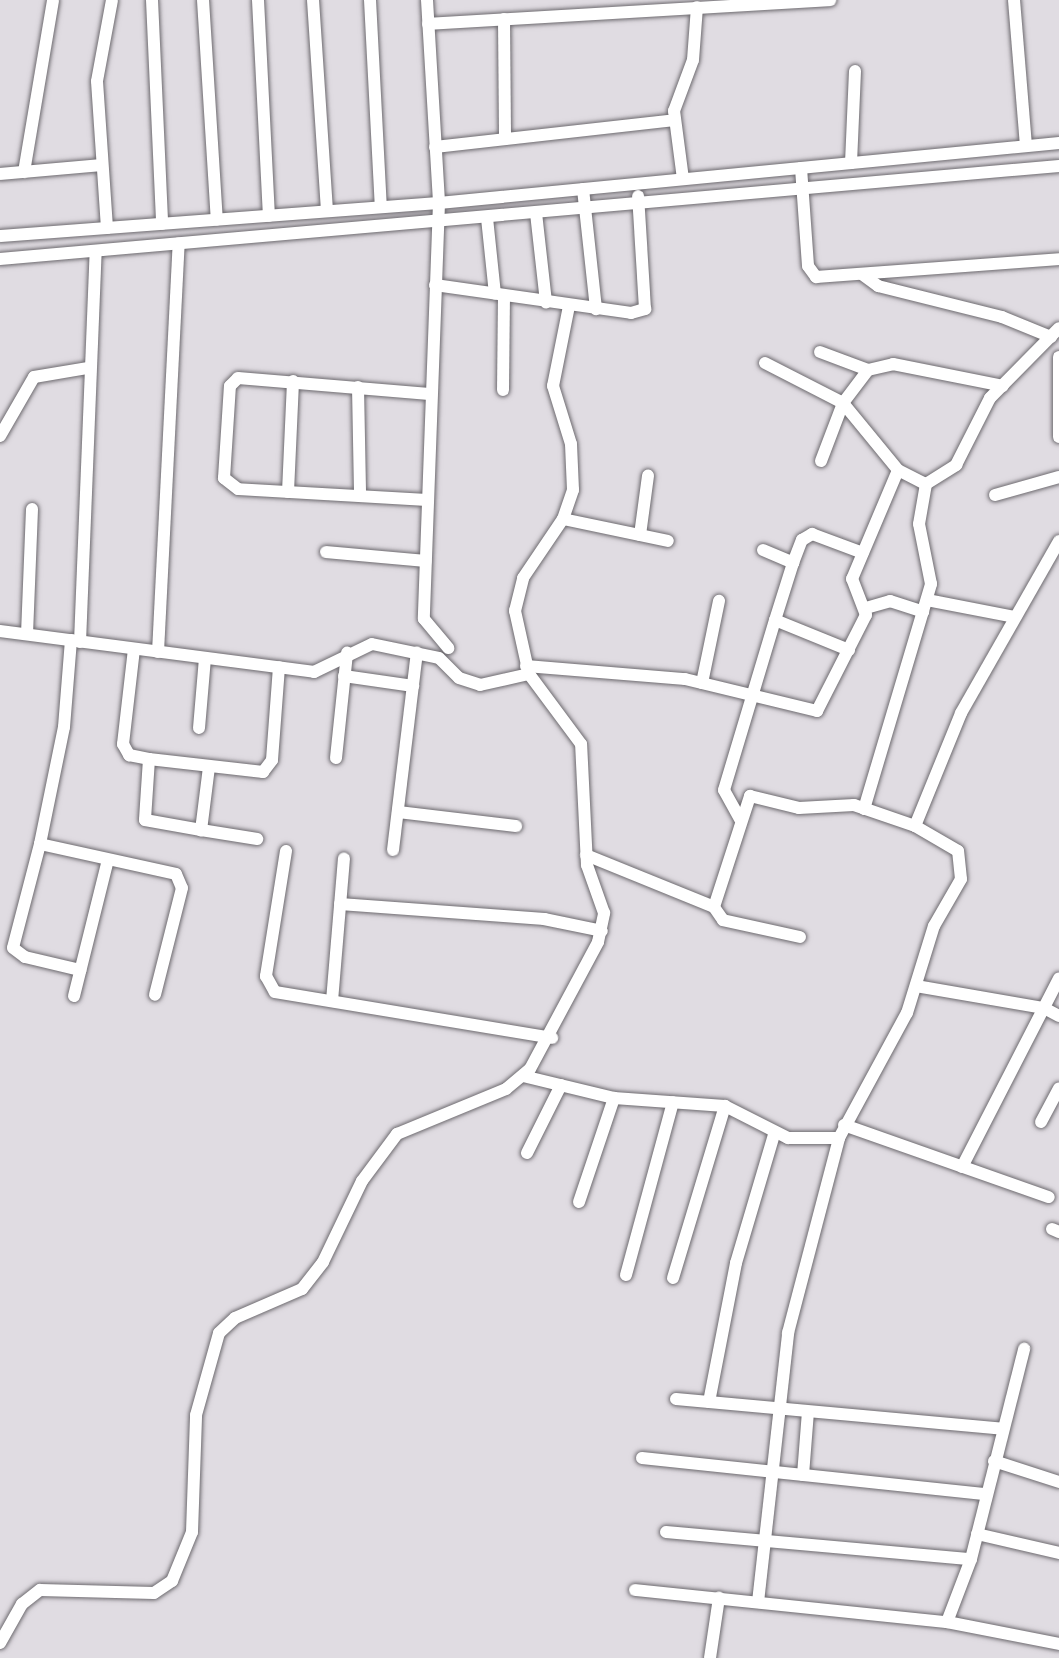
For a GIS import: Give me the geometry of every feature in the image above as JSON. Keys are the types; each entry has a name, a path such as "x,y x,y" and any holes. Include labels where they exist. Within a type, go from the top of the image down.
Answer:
{"street":[{"path":"24,172 53,0"},
{"path":"107,228 97,81 112,0"},
{"path":"152,0 162,224"},
{"path":"203,0 217,219"},
{"path":"258,0 269,216"},
{"path":"313,0 327,211"},
{"path":"370,0 381,207"},
{"path":"427,0 439,203 429,394 424,619 448,648"},
{"path":"428,24 672,4 697,7 830,0"},
{"path":"1014,0 1026,146"},
{"path":"683,179 674,120 693,60 697,7"},
{"path":"504,19 505,139"},
{"path":"851,163 855,71"},
{"path":"435,147 674,120"},
{"path":"0,236 439,203 1054,143 1055,166 0,259"},
{"path":"928,155 929,177"},
{"path":"866,161 868,181"},
{"path":"0,174 102,165"},
{"path":"801,167 811,273 863,275 1059,259"},
{"path":"435,285 631,313 649,305 637,184"},
{"path":"583,189 596,309"},
{"path":"536,213 546,302"},
{"path":"487,218 500,295 503,390"},
{"path":"158,652 179,244"},
{"path":"80,970 25,957 13,948 40,844 64,727 75,641 96,251"},
{"path":"863,275 878,286 1055,333 1003,386 956,465 926,484 919,524 931,575 925,606 864,809"},
{"path":"0,1643 22,1604 40,1590 154,1592 172,1581 192,1532 195,1422 219,1334 234,1318 307,1283 362,1181 397,1134 523,1076 552,1038 603,931 604,913 586,855 581,744 528,670 516,626 517,593 563,519 575,478 553,386 569,306"},
{"path":"820,352 868,370 893,364 1003,386"},
{"path":"1059,357 1059,437"},
{"path":"765,363 843,403 898,470 926,484"},
{"path":"0,436 34,377 88,368"},
{"path":"821,461 843,403 868,370"},
{"path":"428,500 230,488 224,478 233,380 293,381 429,394"},
{"path":"288,492 293,381"},
{"path":"358,387 360,496"},
{"path":"866,608 852,587 863,553 898,470"},
{"path":"640,535 648,476"},
{"path":"995,495 1059,477"},
{"path":"27,634 32,509"},
{"path":"563,519 668,541"},
{"path":"740,819 724,790 802,540 812,534 863,553"},
{"path":"915,827 961,713 1059,541"},
{"path":"763,550 793,563"},
{"path":"326,552 426,561"},
{"path":"702,683 719,601"},
{"path":"866,608 890,601 1015,617"},
{"path":"0,632 323,671 346,653 372,644 439,658 459,678 480,685 528,670 702,683 754,698 817,710 849,650 866,608"},
{"path":"775,620 849,650"},
{"path":"134,649 123,744 129,755 255,773 268,768 279,667"},
{"path":"393,850 417,652"},
{"path":"336,758 346,653"},
{"path":"199,728 205,658"},
{"path":"344,676 413,686"},
{"path":"149,759 145,820 257,839"},
{"path":"201,830 209,767"},
{"path":"714,907 746,799 755,795 791,807 864,809 915,827 958,850 963,867 930,936 916,986 839,1138 788,1332 758,1602"},
{"path":"398,812 516,826"},
{"path":"40,844 171,871 181,881 155,995"},
{"path":"286,851 267,984 275,992 552,1038"},
{"path":"586,855 714,907 723,920 800,937"},
{"path":"332,1001 344,859"},
{"path":"74,996 108,860"},
{"path":"340,904 544,919 603,931"},
{"path":"962,1167 1059,978"},
{"path":"916,986 1044,1008 1059,1016"},
{"path":"523,1076 614,1098 725,1106 774,1135 839,1138"},
{"path":"527,1153 561,1085"},
{"path":"1041,1122 1059,1088"},
{"path":"579,1202 614,1098"},
{"path":"626,1275 673,1102"},
{"path":"673,1278 725,1106"},
{"path":"844,1125 1049,1197"},
{"path":"709,1402 734,1270 774,1135"},
{"path":"947,1622 971,1559 1024,1349"},
{"path":"676,1399 1003,1429"},
{"path":"803,1475 808,1412"},
{"path":"642,1458 986,1494"},
{"path":"994,1461 1059,1482"},
{"path":"666,1532 971,1559"},
{"path":"977,1534 1059,1553"},
{"path":"635,1590 947,1622 1059,1644"},
{"path":"710,1658 719,1598"}]}
